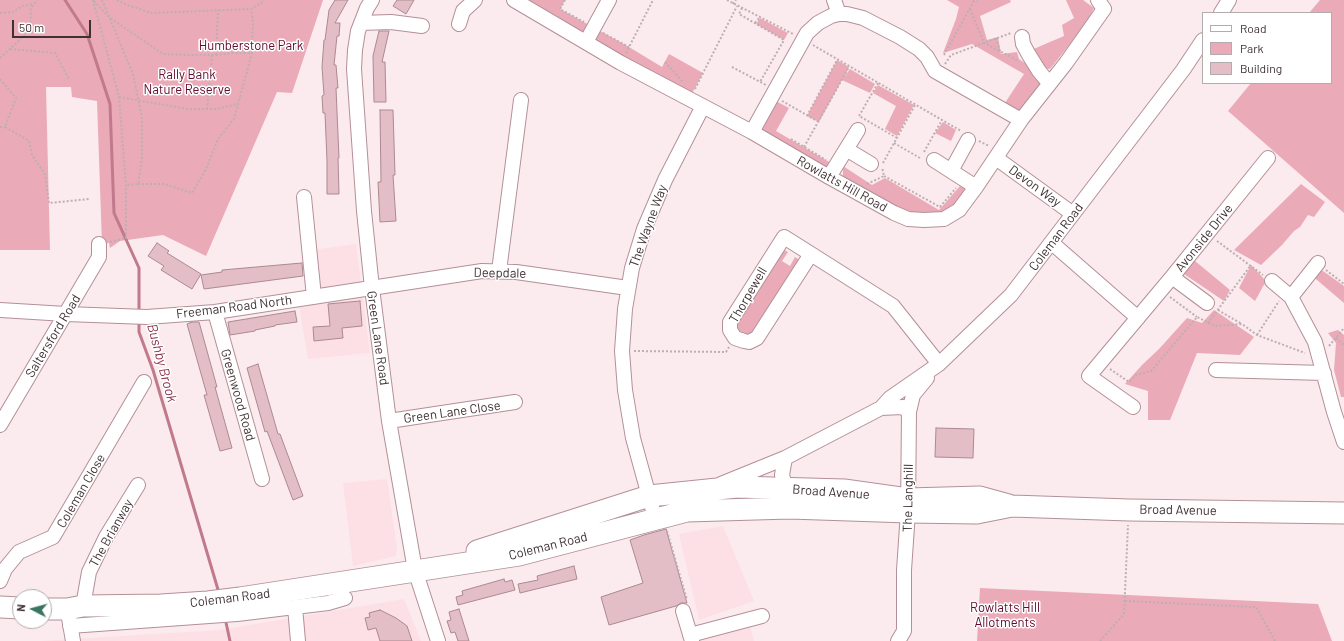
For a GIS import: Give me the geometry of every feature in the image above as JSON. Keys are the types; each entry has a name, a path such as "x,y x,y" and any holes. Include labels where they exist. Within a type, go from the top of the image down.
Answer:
{"highway":[{"name":"Broad Avenue","path":"649,496 737,487 788,498"},
{"name":"Broad Avenue","path":"658,518 687,511 844,490 908,505 980,496 1012,506 1129,510 1344,513"},
{"name":"Coleman Road","path":"415,570 649,496"},
{"name":"Coleman Road","path":"52,610 73,614 161,605 208,609 238,606 415,570 519,555 658,518"},
{"path":"0,607 12,608"}],"street":[{"name":"Green Lane Road","path":"372,0 360,27 355,50 354,69 364,211 389,421 415,570 438,641"},
{"path":"459,24 463,11 475,0"},
{"name":"Rowlatts Hill Road","path":"514,0 621,63 691,96 703,106 752,132 829,177 908,219 924,220 944,219 959,210 1021,120 1066,63 1101,4"},
{"path":"586,42 609,0"},
{"path":"834,0 839,14"},
{"path":"752,132 808,33 818,23 831,16 839,14 847,14 863,18 900,37 919,49 927,57 935,72 1021,120"},
{"path":"360,27 391,22 422,26"},
{"path":"1022,37 1026,50 1039,71 1049,83"},
{"name":"Coleman Road","path":"704,490 785,458 882,408 890,398 939,364 1011,295 1183,70 1202,42"},
{"path":"499,271 521,100"},
{"name":"The Wayne Way","path":"658,518 649,496 630,424 625,390 622,351 623,330 628,288 637,248 665,180 703,106"},
{"path":"829,177 858,130"},
{"path":"951,170 966,136"},
{"path":"846,150 871,164"},
{"path":"929,156 976,187"},
{"name":"Devon Way","path":"996,158 1074,214"},
{"name":"Avonside Drive","path":"1133,407 1089,376 1172,277 1268,158"},
{"path":"304,197 314,297"},
{"name":"Thorpewell","path":"811,254 757,338 748,342 735,338 730,330 730,322 784,237 894,306 939,364"},
{"path":"1052,243 1138,318"},
{"name":"Saltersford Road","path":"0,425 5,409 66,314 99,258 102,244"},
{"path":"1288,295 1318,263"},
{"name":"Deepdale","path":"372,288 465,273 499,271 532,274 628,288"},
{"path":"1172,277 1212,306"},
{"path":"1272,281 1288,295 1315,342 1324,373 1339,410 1344,442"},
{"name":"Freeman Road North","path":"0,310 147,317 215,312 372,288"},
{"name":"Greenwood Road","path":"215,312 262,479"},
{"name":"The Langhill","path":"898,641 904,631 904,570 908,505 909,412 913,395 939,364"},
{"path":"1216,370 1324,373"},
{"name":"Coleman Close","path":"0,581 5,569 19,552 53,537 144,382"},
{"name":"Green Lane Close","path":"389,421 515,402"},
{"name":"Coleman Road","path":"882,408 903,407 909,412"},
{"path":"785,458 782,475 788,498"},
{"name":"The Brianway","path":"73,614 89,572 106,537 138,485"},
{"path":"238,606 295,607 328,603 345,598"},
{"path":"295,607 298,641"},
{"path":"683,611 691,638 762,616"},
{"path":"73,614 73,641"}],"path":[{"path":"0,58 25,35 30,28 31,8 37,0"},
{"path":"93,0 109,17 163,54 216,55 252,53"},
{"path":"93,0 119,96 126,185 126,238 102,244"},
{"path":"102,0 133,74 142,118 142,158 138,184"},
{"path":"117,0 127,5 152,13 251,9 264,0"},
{"path":"621,63 653,0"},
{"path":"727,0 803,40 942,120 966,136"},
{"path":"733,4 736,0"},
{"path":"944,55 974,1 977,0"},
{"path":"0,13 13,12 22,6 34,4"},
{"path":"665,62 691,96 738,5"},
{"path":"742,8 739,14 784,40 760,82"},
{"path":"126,185 164,184 192,193 206,169 218,139 234,119 252,53 253,22 251,9"},
{"path":"970,9 984,43 1020,62"},
{"path":"216,55 218,10"},
{"path":"756,23 760,17"},
{"path":"940,74 951,55 1019,30 1022,37"},
{"path":"978,45 982,38"},
{"path":"996,38 1000,51"},
{"path":"10,49 55,53 69,79"},
{"path":"206,109 212,55"},
{"path":"807,116 837,60"},
{"path":"732,67 760,82 807,116 819,122"},
{"path":"804,147 849,67"},
{"path":"0,79 16,98 5,127"},
{"path":"878,83 859,116 897,138"},
{"path":"119,96 188,109 216,110 238,104"},
{"path":"884,176 882,164 915,105"},
{"path":"894,143 920,158 929,156 942,120"},
{"path":"0,127 5,127 29,141 32,155 45,174 49,203 89,199"},
{"path":"884,176 940,207 964,178"},
{"path":"858,192 866,184 884,176"},
{"path":"1207,234 1272,281"},
{"path":"1318,263 1344,284"},
{"path":"1208,323 1212,306 1251,265"},
{"path":"1161,290 1197,318 1215,326 1242,324"},
{"path":"1257,335 1288,295"},
{"path":"1212,306 1257,335 1304,354 1315,342"},
{"path":"1101,362 1129,382 1136,375 1151,371 1197,318"},
{"path":"1320,358 1344,328"},
{"path":"622,351 726,352 735,338"},
{"path":"1336,338 1344,345"},
{"path":"1100,641 1124,614 1129,510"},
{"path":"658,518 688,606 683,611"},
{"path":"1125,602 1256,607 1275,641"}],"shaded area":[{"path":"356,244 370,353 308,359 299,306 320,303 312,250"},
{"path":"387,479 397,548 396,556 353,566 343,483"},
{"path":"723,526 754,601 699,620 679,534"},
{"path":"404,599 421,641 40,641 219,630"},
{"path":"750,626 754,641 698,641 698,639"}],"green space":[{"name":"Humberstone Park","path":"0,0 323,0 292,93 277,92 206,256 163,235 120,241 110,248 109,243 102,244 97,101 72,97 71,87 46,87 50,250 0,250"},
{"path":"514,0 565,0 560,9 662,67 669,54 703,73 689,99"},
{"path":"947,0 1010,0 1011,2 980,16 987,40 998,37 1001,54 1017,52 1019,59 1039,73 1049,83 1022,119 1001,109 1024,74 972,44 943,53 959,7"},
{"path":"1066,0 1083,0 1094,8 1086,24 1050,69 1042,68 1029,51 1064,36 1062,25 1074,18"},
{"path":"1320,0 1344,0 1344,213 1228,111 1250,84 1332,84 1332,12 1310,12"},
{"path":"760,18 788,33 784,40 756,24"},
{"path":"837,60 849,67 845,76 850,69 875,84 870,93 842,80 819,122 807,116"},
{"path":"878,85 914,105 897,136 885,129 896,106 873,93"},
{"path":"774,100 789,108 776,131 836,166 829,177 752,132"},
{"path":"943,122 956,130 951,141 935,133"},
{"path":"843,166 872,185 885,178 939,210 960,186 965,187 965,193 954,207 940,214 908,215 843,179"},
{"path":"1301,184 1325,202 1314,217 1308,215 1300,227 1294,231 1261,265 1234,250"},
{"path":"781,248 788,252 782,261 790,266 795,257 801,261 754,335 739,335 733,322 751,302 781,255"},
{"path":"1189,256 1230,290 1224,301 1181,272"},
{"path":"1251,265 1266,281 1255,301 1239,288"},
{"path":"1316,266 1344,286 1344,303 1310,274"},
{"path":"1214,310 1254,337 1240,355 1197,353 1170,420 1148,420 1148,391 1125,384 1187,318 1202,323"},
{"path":"1338,330 1344,335 1344,397 1341,397 1334,370 1336,343 1328,333"},
{"name":"Rowlatts Hill Allotments","path":"980,588 1318,604 1332,641 977,641"}],"building":[{"path":"335,0 348,0 335,23 340,23 334,65 336,65 338,88 336,88 339,194 327,194 327,161 325,113 323,113 322,96 324,95 322,67 324,40 329,10"},
{"path":"397,0 414,0 406,14 393,6"},
{"path":"379,31 389,31 382,62 385,62 386,102 374,102 373,56"},
{"path":"380,110 393,110 395,175 393,175 396,221 380,222 378,182 381,182"},
{"path":"157,243 169,251 167,253 201,274 192,289 161,270 164,266 148,256"},
{"path":"302,263 303,276 204,289 201,275 222,272 222,270"},
{"path":"360,301 362,326 342,328 343,338 314,341 313,327 330,326 328,304"},
{"path":"295,311 297,322 275,325 255,331 230,335 228,322"},
{"path":"199,322 232,448 220,451 204,395 207,395 187,324"},
{"path":"258,364 278,434 280,434 303,496 293,500 267,431 265,432 247,368"},
{"path":"936,428 974,429 973,458 935,457"},
{"path":"666,529 687,603 681,603 676,606 609,625 601,597 643,583 630,540"},
{"path":"574,566 577,579 520,593 518,584 538,580 537,576"},
{"path":"504,579 505,582 512,580 515,590 458,605 456,597 463,595 462,591"},
{"path":"459,609 469,641 458,641 455,632 451,633 447,621 451,620 449,612"},
{"path":"380,610 396,618 407,626 412,641 380,641 376,628 368,630 365,618 370,617 369,613"}],"waterway":[{"name":"Bushby Brook","path":"65,0 87,34 110,104 114,213 139,268 139,313"},
{"name":"Bushby Brook","path":"139,320 139,332 153,370 219,593"},
{"name":"Bushby Brook","path":"225,618 230,641"}],"park label":[{"name":"Rally Bank Nature Reserve","path":"187,82"}]}
